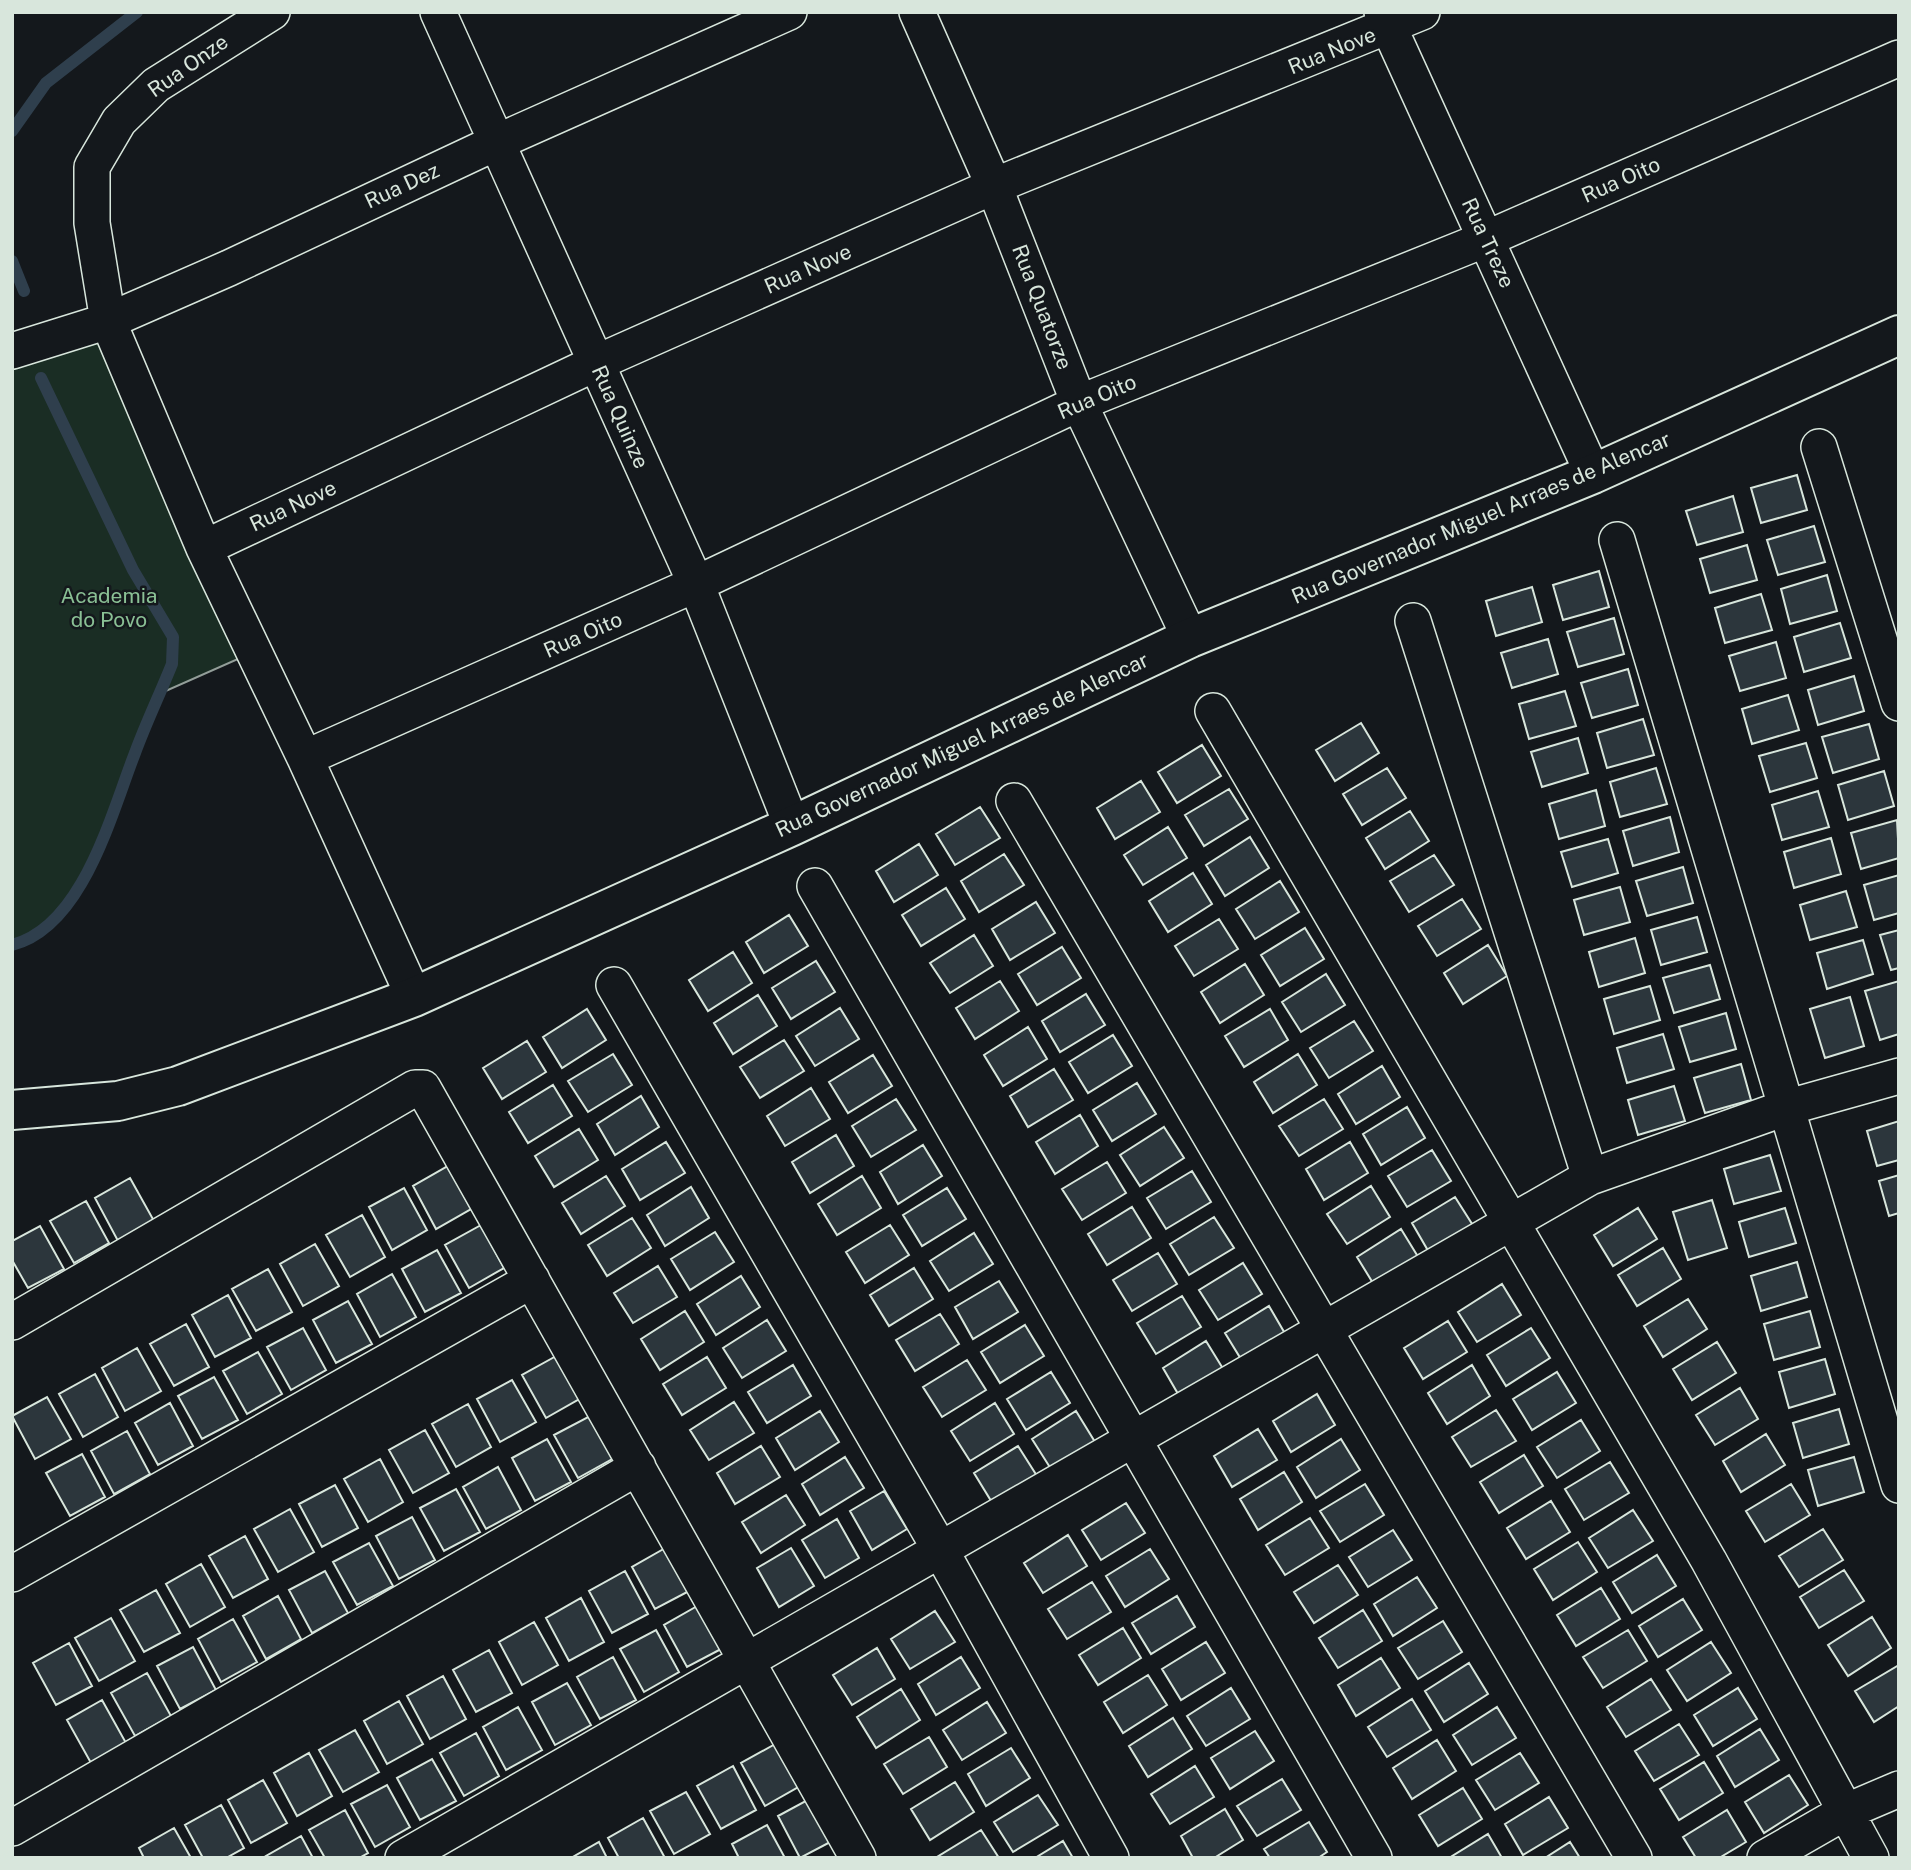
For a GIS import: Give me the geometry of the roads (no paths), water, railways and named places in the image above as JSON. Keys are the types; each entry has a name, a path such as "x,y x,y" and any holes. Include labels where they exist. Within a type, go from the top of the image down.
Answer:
{"street":[{"name":"Rua Onze","path":"108,321 92,223 92,167 119,121 156,85 272,12"},
{"name":"Rua Quinze","path":"438,12 696,584 792,826"},
{"name":"Rua Dez","path":"12,351 108,321 229,268 495,143 789,12"},
{"name":"Rua Quatorze","path":"917,12 995,186 1079,403 1191,638"},
{"name":"Rua Nove","path":"204,548 596,363 995,186 1385,20 1422,12"},
{"name":"Rua Treze","path":"1385,20 1592,474"},
{"name":"Rua Oito","path":"305,758 696,584 1079,403 1486,239 1899,58"},
{"path":"108,321 204,548 305,758 414,997"},
{"name":"Rua Governador Miguel Arraes de Alencar","path":"12,1110 118,1101 178,1086 414,997 792,826 1191,638 1592,474 1899,335"},
{"path":"1819,447 1899,703"},
{"path":"1617,540 1696,797 1785,1108 1899,1485"},
{"path":"1413,621 1590,1177"},
{"path":"1213,711 1709,1561 1871,1858"},
{"path":"1014,801 1634,1858"},
{"path":"815,886 1374,1858"},
{"path":"614,985 941,1551 1111,1858"},
{"path":"403,1858 1590,1177 1785,1108 1899,1076"},
{"path":"12,1322 420,1087 423,1088 857,1857"},
{"path":"12,1574 532,1280"},
{"path":"12,1828 638,1467"},
{"path":"1765,1858 1845,1812 1899,1789"}],"waterway":[{"path":"12,131 46,83 137,12"},
{"path":"12,261 24,291"},
{"path":"12,945 37,934 58,916 76,892 104,836 172,664 173,637 133,570 41,378"}],"park label":[{"name":"Academia do Povo","path":"109,608"}]}
